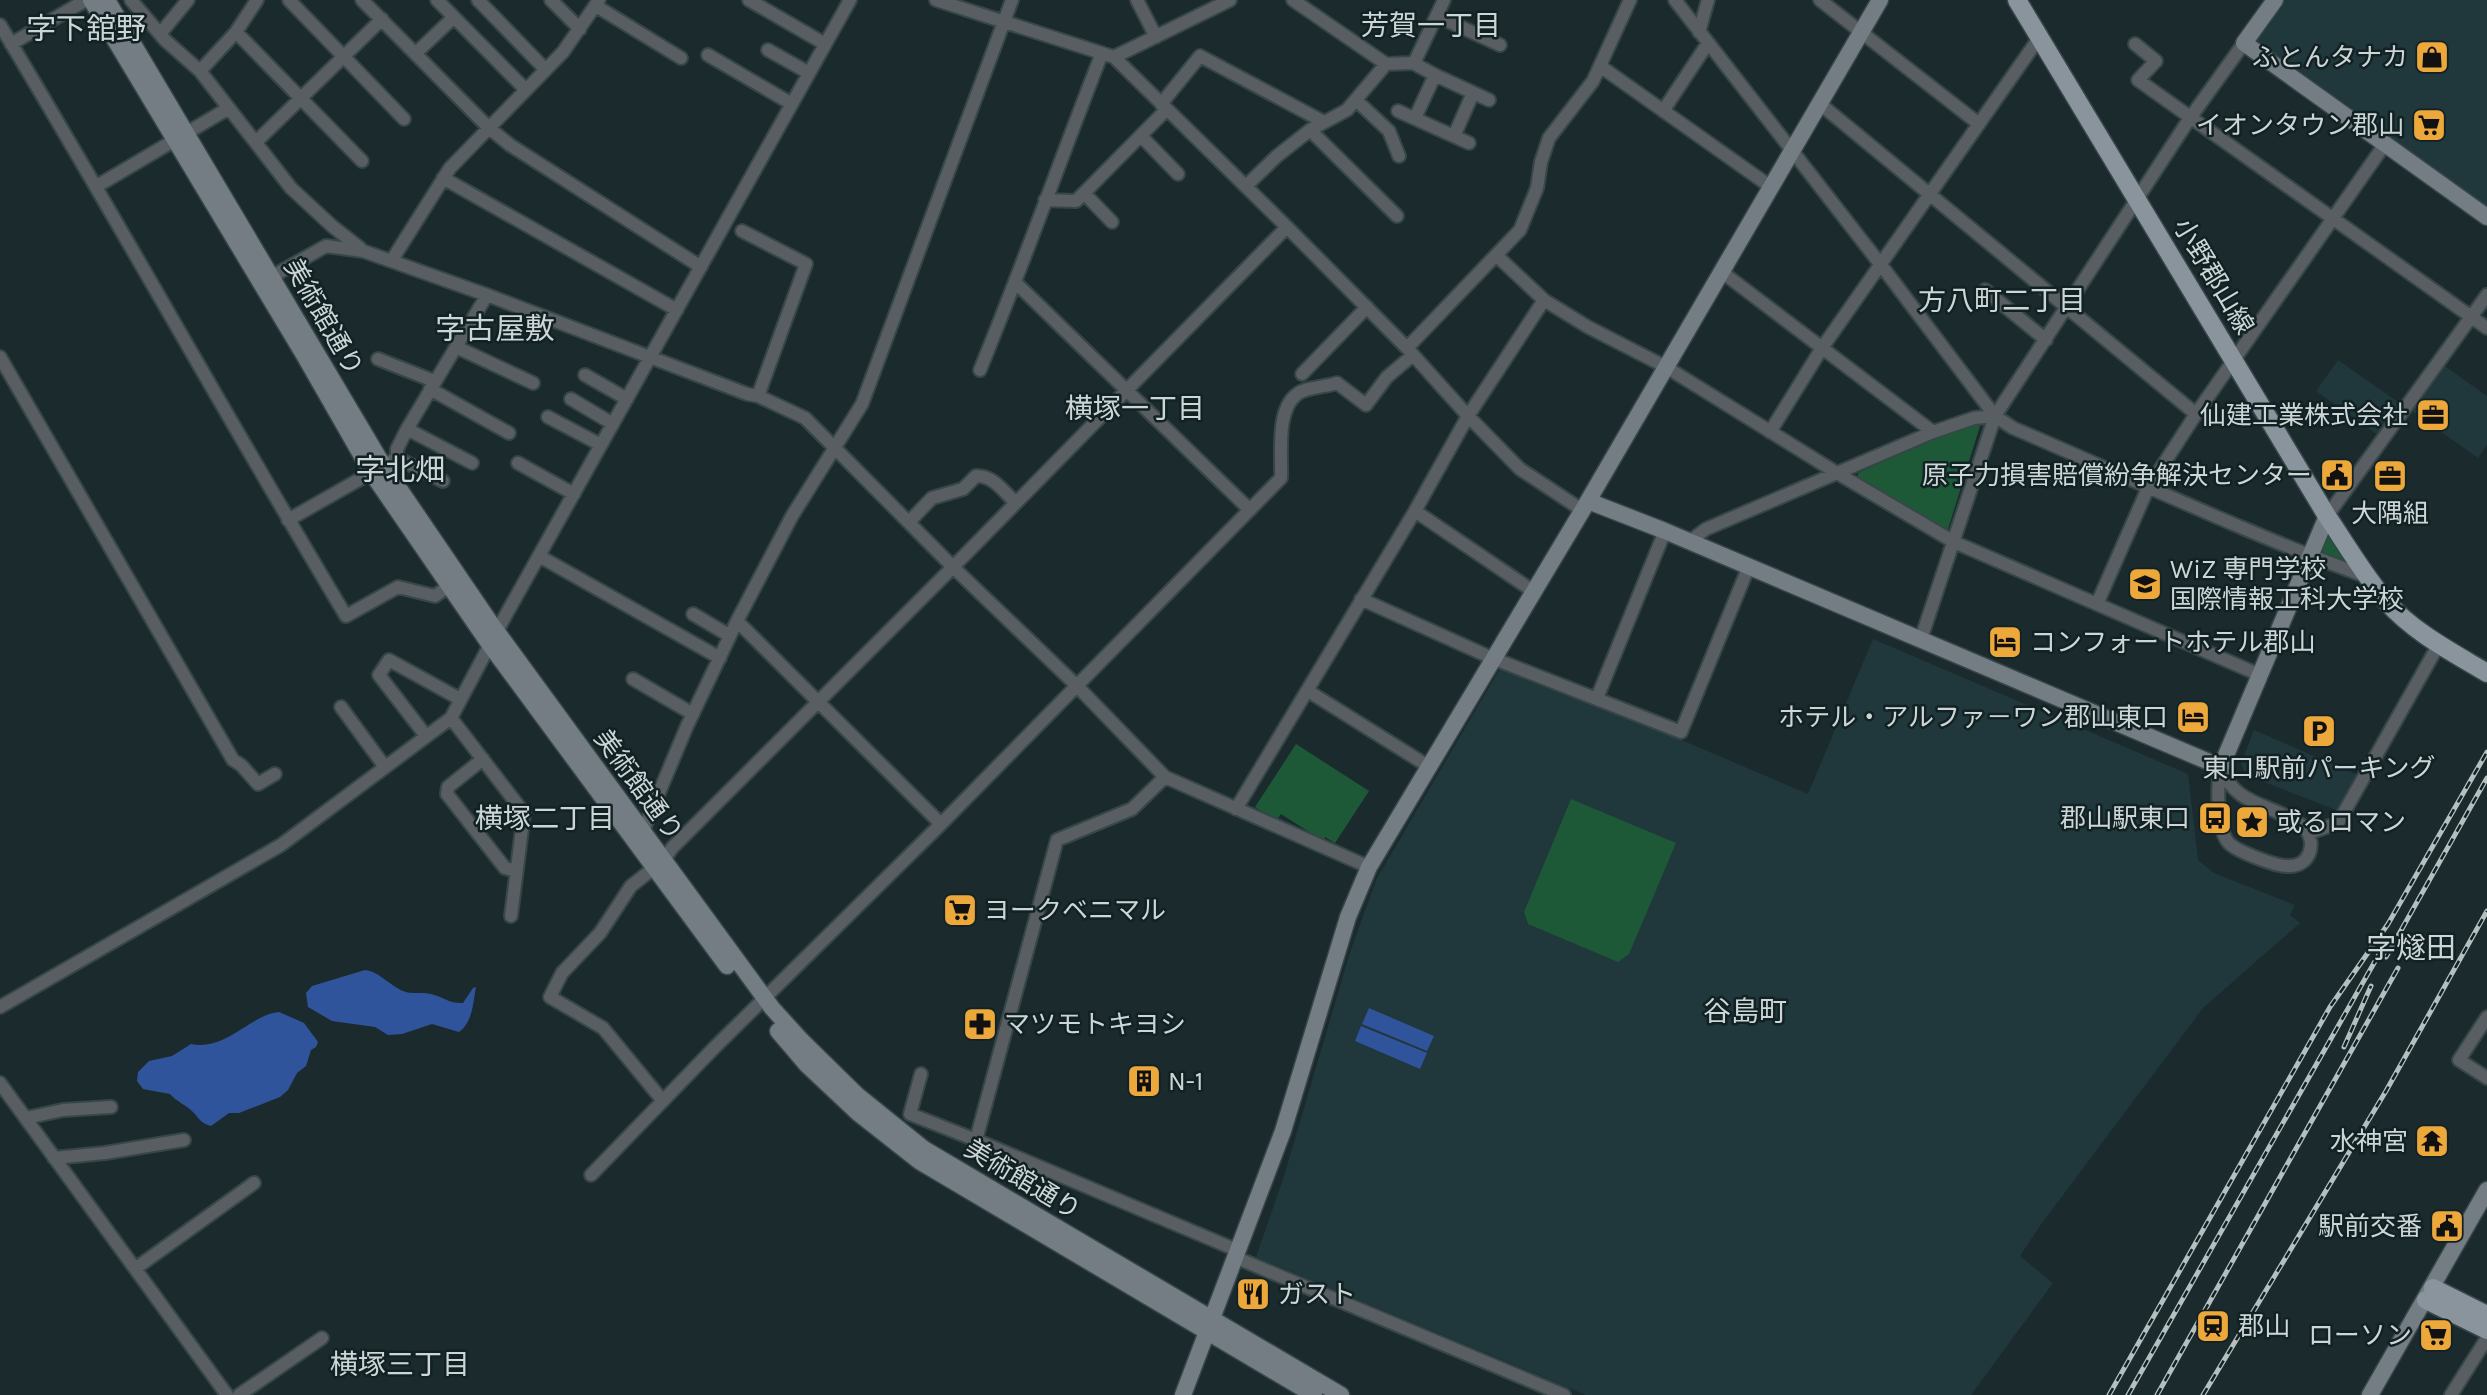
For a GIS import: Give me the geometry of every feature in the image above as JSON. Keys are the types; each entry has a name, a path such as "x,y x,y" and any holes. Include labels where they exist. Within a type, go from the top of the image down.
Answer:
{"main road":[{"name":"小野郡山線","path":"2017,0 2327,516 2368,578 2397,611 2439,644 2487,673"},
{"name":"小野郡山線","path":"2368,578 2395,593 2431,625 2487,662"},
{"path":"2429,1294 2487,1315"},
{"path":"2429,1294 2487,1330"}],"street":[{"path":"12,44 86,0"},
{"name":"美術館通り","path":"91,0 182,137"},
{"name":"美術館通り","path":"107,0 182,137 266,280 493,639 761,1003 857,1095 924,1149 1209,1325 1314,1395"},
{"path":"131,0 160,34 200,71 291,188 363,251"},
{"path":"160,34 188,0"},
{"path":"200,71 236,32 257,0"},
{"path":"289,0 404,119"},
{"path":"362,0 488,127 510,145 701,267"},
{"path":"438,0 525,89"},
{"path":"478,0 545,69"},
{"path":"551,0 580,29"},
{"path":"749,0 825,44"},
{"path":"0,1007 281,845 451,718 850,0"},
{"path":"936,0 1108,55 1246,186 1367,307 1520,469 1585,506 1665,531 2221,767 2228,784 2237,794 2299,823 2309,832 2312,845 2309,854 2301,863 2290,866 2264,860 2231,846 2224,836 2218,783 2221,767 2327,516 2487,295"},
{"path":"643,831 693,714 737,621 792,516 862,404 1012,0"},
{"path":"1137,0 1156,37"},
{"path":"980,370 1016,283 1045,200 1108,55 1156,37 1212,4 1230,0"},
{"path":"1293,0 1387,64 1413,62 1489,100"},
{"path":"1413,62 1444,0"},
{"path":"591,1175 942,824 1281,478 1282,420 1286,407 1296,394 1338,383 1366,405 1387,377 1520,230 1537,188 1541,162 1549,138 1584,96 1630,0"},
{"path":"1675,0 1995,416 2012,428 2148,488 2368,578"},
{"path":"1699,32 1708,0"},
{"path":"1820,0 1979,124"},
{"path":"1183,1395 1283,1131 1348,917 1369,867 1585,506 1880,0"},
{"path":"1921,639 1995,416 2190,118 2275,0"},
{"path":"391,260 443,177 568,46 597,3 681,58"},
{"path":"1437,16 1500,46"},
{"path":"416,53 454,17"},
{"path":"256,142 382,19"},
{"path":"0,25 97,186 178,331 346,616 398,587 432,596 438,595 450,585"},
{"path":"236,32 362,161"},
{"path":"1770,432 1822,348 2039,38"},
{"path":"1663,111 1708,43"},
{"path":"2244,43 2487,217"},
{"path":"2135,44 2156,61 2138,80 2487,328"},
{"path":"768,50 809,73"},
{"path":"708,55 792,104"},
{"path":"1045,200 1076,201 1141,136 1200,56 1324,122"},
{"path":"1246,186 1277,156 1310,130 1347,110 1387,64"},
{"path":"1600,66 1771,187"},
{"path":"1415,117 1435,75"},
{"path":"1454,136 1473,93"},
{"path":"1356,100 1388,131 1399,156"},
{"path":"1819,103 2196,414"},
{"path":"97,186 229,108"},
{"path":"1398,111 1469,143"},
{"path":"1310,130 1397,216"},
{"path":"1141,136 1178,174"},
{"path":"2098,604 2148,488 2196,414 2385,144"},
{"path":"443,177 677,310"},
{"path":"1084,193 1112,222"},
{"path":"663,1101 603,1028 554,1001 549,995 562,972 600,933 631,886 659,864 1287,227"},
{"path":"742,231 806,264 758,396"},
{"path":"266,280 325,247 363,251 758,396 805,418 953,567 1076,685 1165,777 1369,867"},
{"path":"1496,255 1544,300 1588,327 1666,367 1837,473 1954,541 2260,675"},
{"path":"1721,272 1933,432"},
{"path":"1016,283 1250,510"},
{"path":"1985,290 2046,340"},
{"path":"288,520 384,465 397,449 487,295"},
{"path":"1236,809 1415,510 1468,416 1544,300"},
{"path":"1302,374 1367,307"},
{"path":"456,347 533,383"},
{"path":"0,357 233,760 258,784 275,774"},
{"path":"378,359 432,385 509,433"},
{"path":"585,375 627,399"},
{"path":"570,399 613,424"},
{"path":"1689,542 1706,529 1933,432 1974,418 1995,416"},
{"path":"548,417 601,445"},
{"path":"407,429 472,463"},
{"path":"518,463 574,494"},
{"path":"384,465 443,481"},
{"name":"美術館通り","path":"384,465 450,585 643,831 659,864"},
{"path":"909,522 932,499 962,489 976,476 991,480 1016,503"},
{"path":"1415,510 1533,592"},
{"path":"1597,698 1665,531"},
{"path":"539,556 720,658"},
{"path":"1361,599 1492,658 1681,732 1749,566"},
{"path":"693,614 730,636"},
{"path":"737,621 942,824"},
{"path":"2309,832 2338,823 2439,644"},
{"path":"426,736 379,675 389,660 460,699"},
{"path":"633,679 693,714"},
{"path":"1308,691 1428,766"},
{"path":"341,707 385,767"},
{"path":"451,718 524,813 511,916"},
{"path":"482,759 448,787 447,794 505,868 516,871"},
{"path":"976,1140 1057,840 1132,809 1165,777"},
{"path":"2487,1017 2459,1060 2487,1078"},
{"path":"921,1074 910,1114 976,1140 1564,1395"},
{"path":"0,1083 228,1395"},
{"path":"26,1118 63,1110 111,1107"},
{"path":"54,1157 105,1153 184,1140"},
{"path":"136,1268 254,1183"},
{"path":"2370,1395 2482,1207 2487,1190"},
{"name":"美術館通り","path":"1209,1325 1340,1395"},
{"path":"239,1395 322,1338"},
{"path":"2451,1395 2487,1338"}],"shaded area":[{"name":"イオンタウン郡山","path":"2284,0 2487,0 2487,208 2254,42"},
{"path":"2338,360 2401,404 2378,435 2316,391"},
{"name":"仙建工業株式会社","path":"2442,364 2487,396 2487,445 2478,458 2409,409"},
{"path":"1873,639 2188,774 2198,860 2214,873 2295,905 2290,915 2300,923 2203,1008 2042,1223 2020,1256 2053,1283 1971,1395 1586,1395 1256,1257 1284,1176 1350,952 1377,878 1501,667 1602,706 1808,794"},
{"path":"2254,730 2360,776 2339,809 2246,775 2241,763"}],"green space":[{"path":"1972,421 1980,426 1948,529 1943,531 1858,478 1858,473"},
{"path":"2329,534 2346,561 2345,563 2320,552"},
{"path":"1296,744 1369,791 1335,843 1325,837 1323,841 1281,814 1276,821 1255,807"},
{"path":"1571,799 1676,843 1629,954 1618,962 1528,924 1524,912"}],"water":[{"path":"365,970 403,991 431,994 454,1002 463,1003 476,987 467,1023 459,1032 432,1024 402,1034 388,1035 375,1027 332,1021 308,1007 306,993 312,986"},
{"path":"1369,1008 1434,1036 1427,1051 1362,1024"},
{"path":"279,1012 304,1023 318,1042 311,1050 306,1066 297,1073 288,1090 280,1097 239,1113 229,1113 211,1126 202,1122 170,1094 143,1089 137,1081 138,1072 149,1061 172,1056 191,1044 216,1042 258,1019"},
{"path":"1361,1026 1427,1053 1420,1069 1355,1041"}],"railway":[{"path":"2109,1395 2330,1007 2388,924 2487,752"},
{"path":"2386,957 2487,778"},
{"path":"2203,1395 2386,1091 2487,911"},
{"path":"2128,1395 2386,942"},
{"path":"2157,1395 2398,968"},
{"path":"2344,1047 2371,986"}],"place":[{"name":"ふとんタナカ","path":"2432,57"},
{"name":"イオンタウン郡山","path":"2429,125"},
{"name":"仙建工業株式会社","path":"2433,415"},
{"name":"原子力損害賠償紛争解決センター","path":"2337,475"},
{"name":"大隅組","path":"2390,476"},
{"name":"WiZ 専門学校 国際情報工科大学校","path":"2145,584"},
{"name":"コンフォートホテル郡山","path":"2005,642"},
{"name":"ホテル・アルファ－ワン郡山東口","path":"2193,717"},
{"name":"東口駅前パーキング","path":"2319,731"},
{"name":"郡山駅東口","path":"2215,818"},
{"name":"或るロマン","path":"2252,822"},
{"name":"ヨークベニマル","path":"960,910"},
{"name":"マツモトキヨシ","path":"980,1024"},
{"name":"N-1","path":"1144,1081"},
{"name":"水神宮","path":"2432,1141"},
{"name":"駅前交番","path":"2447,1226"},
{"name":"ガスト","path":"1253,1294"},
{"name":"郡山","path":"2213,1326"},
{"name":"ローソン","path":"2436,1335"}],"district":[{"name":"芳賀一丁目","path":"1431,25"},
{"name":"字下舘野","path":"86,29"},
{"name":"方八町二丁目","path":"2002,300"},
{"name":"字古屋敷","path":"495,329"},
{"name":"横塚一丁目","path":"1135,408"},
{"name":"字北畑","path":"400,470"},
{"name":"横塚二丁目","path":"545,818"},
{"name":"字燧田","path":"2411,948"},
{"name":"谷島町","path":"1745,1011"},
{"name":"横塚三丁目","path":"400,1364"}]}
